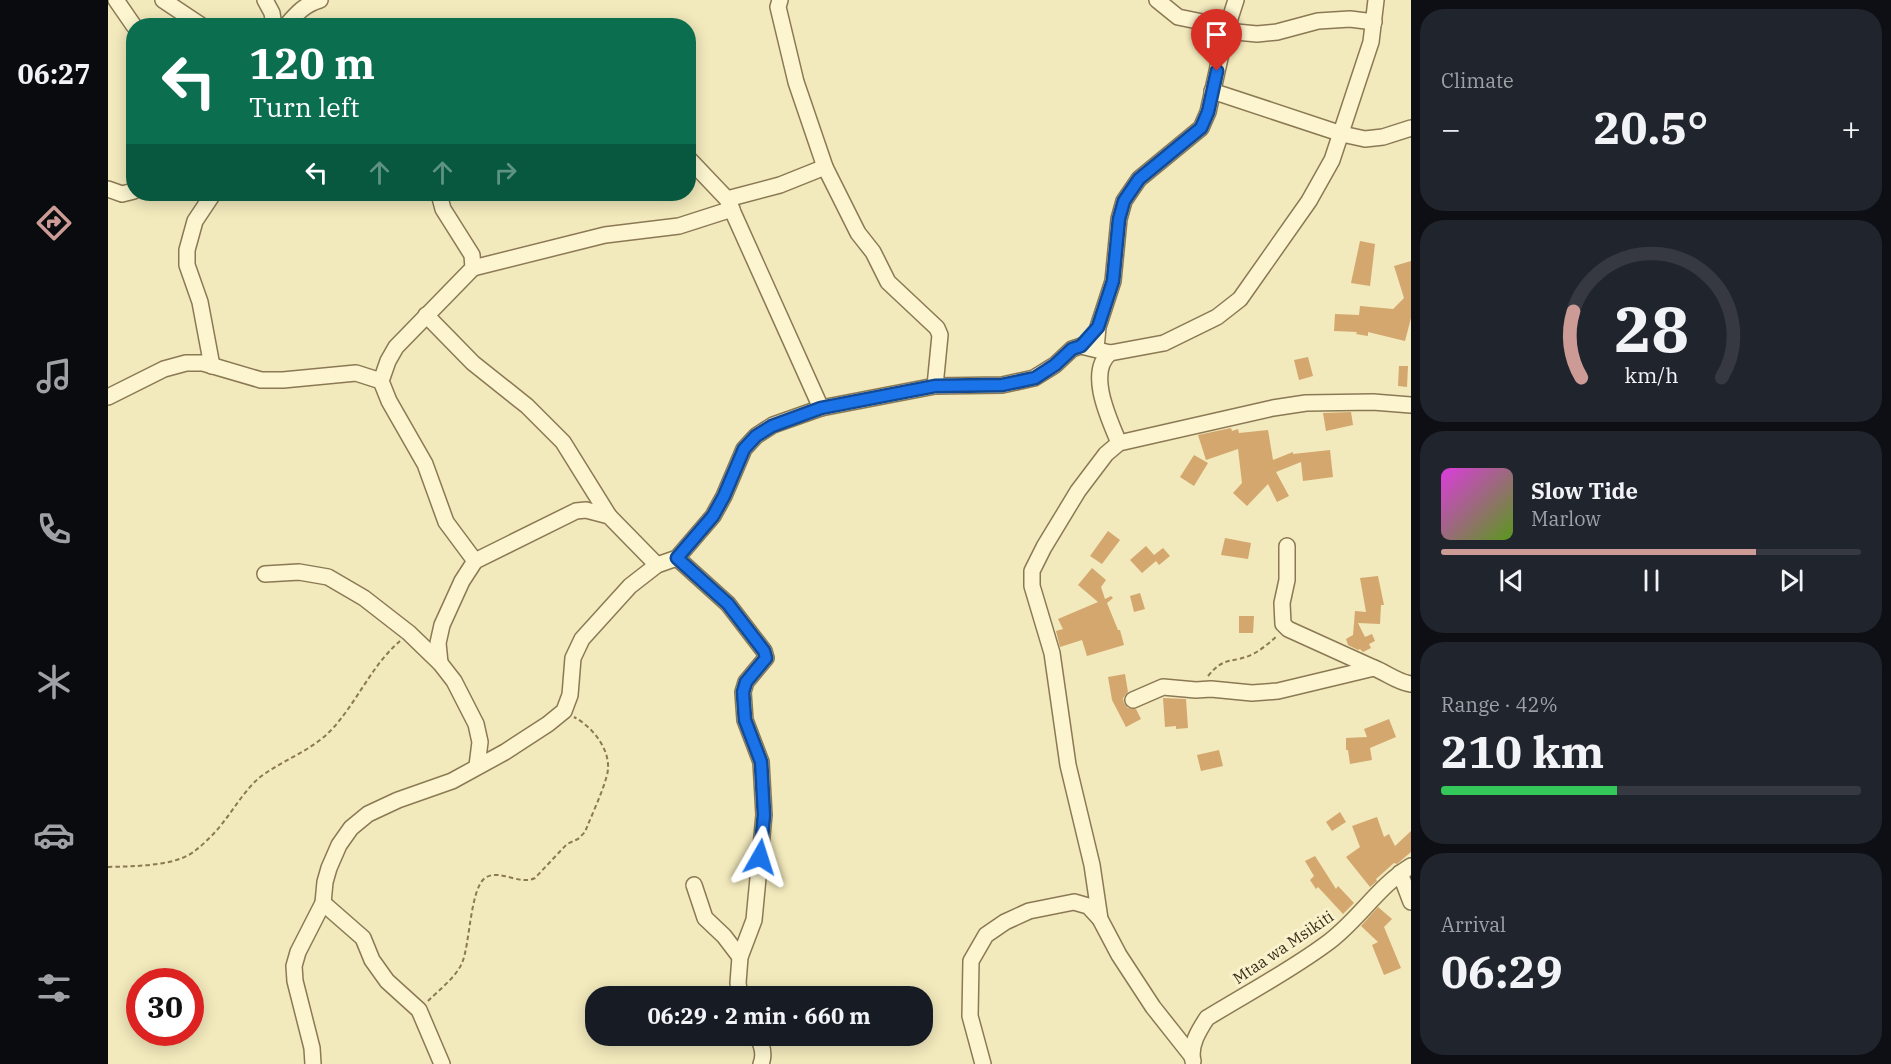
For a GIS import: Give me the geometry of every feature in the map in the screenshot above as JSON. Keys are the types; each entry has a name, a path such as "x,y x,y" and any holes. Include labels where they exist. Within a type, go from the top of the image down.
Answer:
{"street":[{"path":"117,0 129,18"},
{"path":"163,0 190,18"},
{"path":"265,0 273,18"},
{"path":"292,18 310,3 320,0"},
{"path":"780,0 778,7 796,82 825,167 858,233 873,252 888,282 937,328 940,335 935,386"},
{"path":"1158,0 1178,17 1212,24 1226,31 1257,34 1277,32 1318,21 1350,19 1374,22"},
{"path":"1119,443 1108,416 1099,379 1103,359 1096,350 1098,327 1113,281 1119,219 1124,201 1139,179 1201,128 1208,112 1226,31 1236,0"},
{"path":"313,1064 312,1048 295,981 294,966 298,952 323,903 329,868 339,845 351,828 368,814 398,800 452,781 505,752 564,711 570,695 573,658 582,639 630,586 657,565 677,558 713,516 744,449 756,436 772,426 821,408 935,386 1002,385 1035,378 1055,365 1072,349 1096,350 1164,343 1218,317 1240,299 1309,201 1332,160 1371,42 1376,0"},
{"path":"1212,91 1342,134 1365,139 1383,137 1411,128"},
{"path":"696,167 729,204 821,408"},
{"path":"475,561 446,522 425,464 388,401 381,381 387,361 396,347 473,268 605,235 679,226 825,167"},
{"path":"108,189 122,194 126,193"},
{"path":"208,201 195,221 187,250 187,265 200,302 212,366"},
{"path":"440,201 442,209 472,255 473,268"},
{"path":"426,315 473,363 527,406 563,442 609,516 657,565"},
{"path":"108,397 164,369 186,363 203,363 261,380 356,373 381,381"},
{"path":"1100,919 1092,865 1068,765 1052,653 1032,586 1032,571 1044,547 1078,491 1106,454 1119,443 1273,408 1306,403 1372,402 1411,405"},
{"path":"440,663 438,643 442,625 462,581 475,561 576,511 586,510 609,516"},
{"path":"1287,546 1287,580 1282,603 1283,624 1288,630 1387,673 1399,682 1411,684"},
{"path":"677,558 728,604 764,651 766,658 746,682 743,692 745,720 761,762 764,815 754,920 740,957 738,986"},
{"path":"265,574 299,572 328,577 364,598 409,633 440,663 454,681 476,724 480,742 477,766"},
{"path":"1132,700 1163,687 1252,693 1278,691 1374,668"},
{"path":"1405,869 1411,902"},
{"name":"Mtaa wa Msikiti","path":"1193,1060 1197,1032 1207,1018 1326,945 1352,923 1405,869"},
{"path":"694,885 705,918 724,936 740,957"},
{"path":"983,1064 970,1016 971,961 986,935 1005,922 1029,911 1074,902 1088,906 1100,919 1119,955 1153,1007 1193,1060"},
{"path":"323,903 363,938 372,960 387,981 419,1010 442,1064"},
{"path":"760,1064 763,1059 761,1046"}],"path":[{"path":"1196,690 1216,666 1228,660 1252,654 1288,630"},
{"path":"108,867 148,866 183,857 196,851 221,825 256,780 268,770 320,742 346,713 374,669 409,633"},
{"path":"419,1010 459,969 464,959 474,904 481,882 495,875 529,881 535,878 567,844 578,839 585,832 608,772 604,748 594,731 564,711"}],"building":[{"path":"1360,241 1375,244 1370,286 1351,283"},
{"path":"1411,261 1411,318 1405,341 1368,332 1368,336 1356,334 1357,332 1334,331 1335,314 1359,315 1360,306 1393,309 1404,298 1394,266"},
{"path":"1308,357 1313,376 1299,380 1294,360"},
{"path":"1399,366 1408,366 1407,387 1398,386"},
{"path":"1351,412 1353,425 1326,431 1323,413"},
{"path":"1231,428 1232,431 1238,429 1239,433 1268,430 1273,460 1293,452 1293,454 1330,450 1333,477 1303,481 1301,462 1276,472 1289,496 1277,502 1268,484 1247,506 1233,493 1242,483 1238,449 1206,460 1198,435"},
{"path":"1194,455 1208,463 1194,486 1180,477"},
{"path":"1108,531 1120,540 1102,564 1090,556"},
{"path":"1225,538 1251,543 1248,559 1221,555"},
{"path":"1146,546 1154,555 1163,548 1170,556 1159,565 1156,561 1142,573 1130,560"},
{"path":"1092,568 1106,580 1101,587 1105,599 1111,596 1113,598 1107,603 1118,630 1120,630 1124,645 1087,656 1082,640 1060,647 1056,631 1063,629 1058,619 1098,602 1078,585"},
{"path":"1378,576 1384,605 1381,605 1380,624 1358,623 1365,637 1372,634 1375,641 1369,644 1371,648 1363,652 1348,645 1346,639 1353,635 1355,611 1366,612 1360,578"},
{"path":"1140,593 1145,609 1134,612 1130,596"},
{"path":"1239,616 1254,616 1253,633 1239,633"},
{"path":"1125,674 1128,692 1123,698 1124,703 1128,708 1136,709 1141,719 1126,727 1112,700 1108,677"},
{"path":"1163,698 1186,699 1188,728 1165,727"},
{"path":"1389,719 1396,737 1370,748 1372,760 1350,764 1348,750 1346,750 1346,738 1367,737 1364,729"},
{"path":"1219,750 1223,766 1201,771 1197,755"},
{"path":"1340,812 1346,822 1332,831 1326,822"},
{"path":"1377,817 1384,837 1389,834 1395,846 1411,831 1411,852 1397,864 1394,863 1370,887 1346,857 1360,847 1352,826"},
{"path":"1315,856 1336,889 1338,886 1354,903 1343,914 1318,887 1316,889 1310,880 1314,876 1305,861"},
{"path":"1378,907 1392,919 1384,927 1401,968 1384,975 1372,945 1378,942 1361,926"}],"route":[{"path":"760,857 764,815 761,762 745,720 743,692 746,682 766,658 764,651 728,604 677,558 713,516 744,449 756,436 772,426 821,408 935,386 1002,385 1035,378 1055,365 1072,349 1081,346 1098,327 1113,281 1119,219 1124,201 1139,179 1201,128 1208,112 1217,71"}]}
